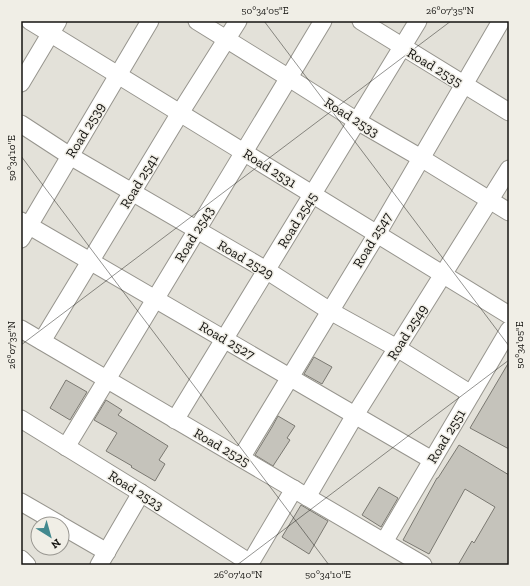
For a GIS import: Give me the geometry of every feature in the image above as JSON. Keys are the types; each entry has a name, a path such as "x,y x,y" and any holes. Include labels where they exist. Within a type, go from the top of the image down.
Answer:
{"street":[{"name":"Road 2531","path":"30,21 54,27 118,75 509,315"},
{"name":"Road 2539","path":"24,228 70,156 150,21"},
{"name":"Road 2533","path":"197,21 357,121 509,212"},
{"name":"Road 2541","path":"42,342 180,113 238,21"},
{"name":"Road 2543","path":"66,447 323,21"},
{"name":"Road 2535","path":"361,21 509,112"},
{"name":"Road 2545","path":"175,420 418,21"},
{"name":"Road 2547","path":"242,458 377,234 501,21"},
{"path":"21,83 54,27"},
{"name":"Road 2529","path":"21,124 70,156 266,270 330,311 397,348 471,394"},
{"name":"Road 2549","path":"250,564 355,415 509,169"},
{"name":"Road 2527","path":"24,228 90,261 432,460"},
{"name":"Road 2525","path":"21,329 423,565"},
{"name":"Road 2551","path":"384,542 509,330"},
{"name":"Road 2523","path":"21,419 141,493 250,564"},
{"path":"70,532 103,559 141,493"},
{"path":"21,502 45,516"},
{"path":"21,559 27,565"}],"building":[{"path":"314,357 332,367 322,384 304,374"},
{"path":"509,362 509,449 470,428"},
{"path":"66,380 87,392 70,420 50,408"},
{"path":"106,400 122,410 118,415 168,446 159,460 165,464 155,481 106,451 117,433 94,420"},
{"path":"278,416 295,426 287,438 290,440 273,466 255,455"},
{"path":"459,445 509,475 509,565 458,565 472,541 474,543 495,507 465,489 429,554 403,540 437,478"},
{"path":"379,487 398,498 381,527 362,515"},
{"path":"301,505 328,521 309,554 282,537"}]}
